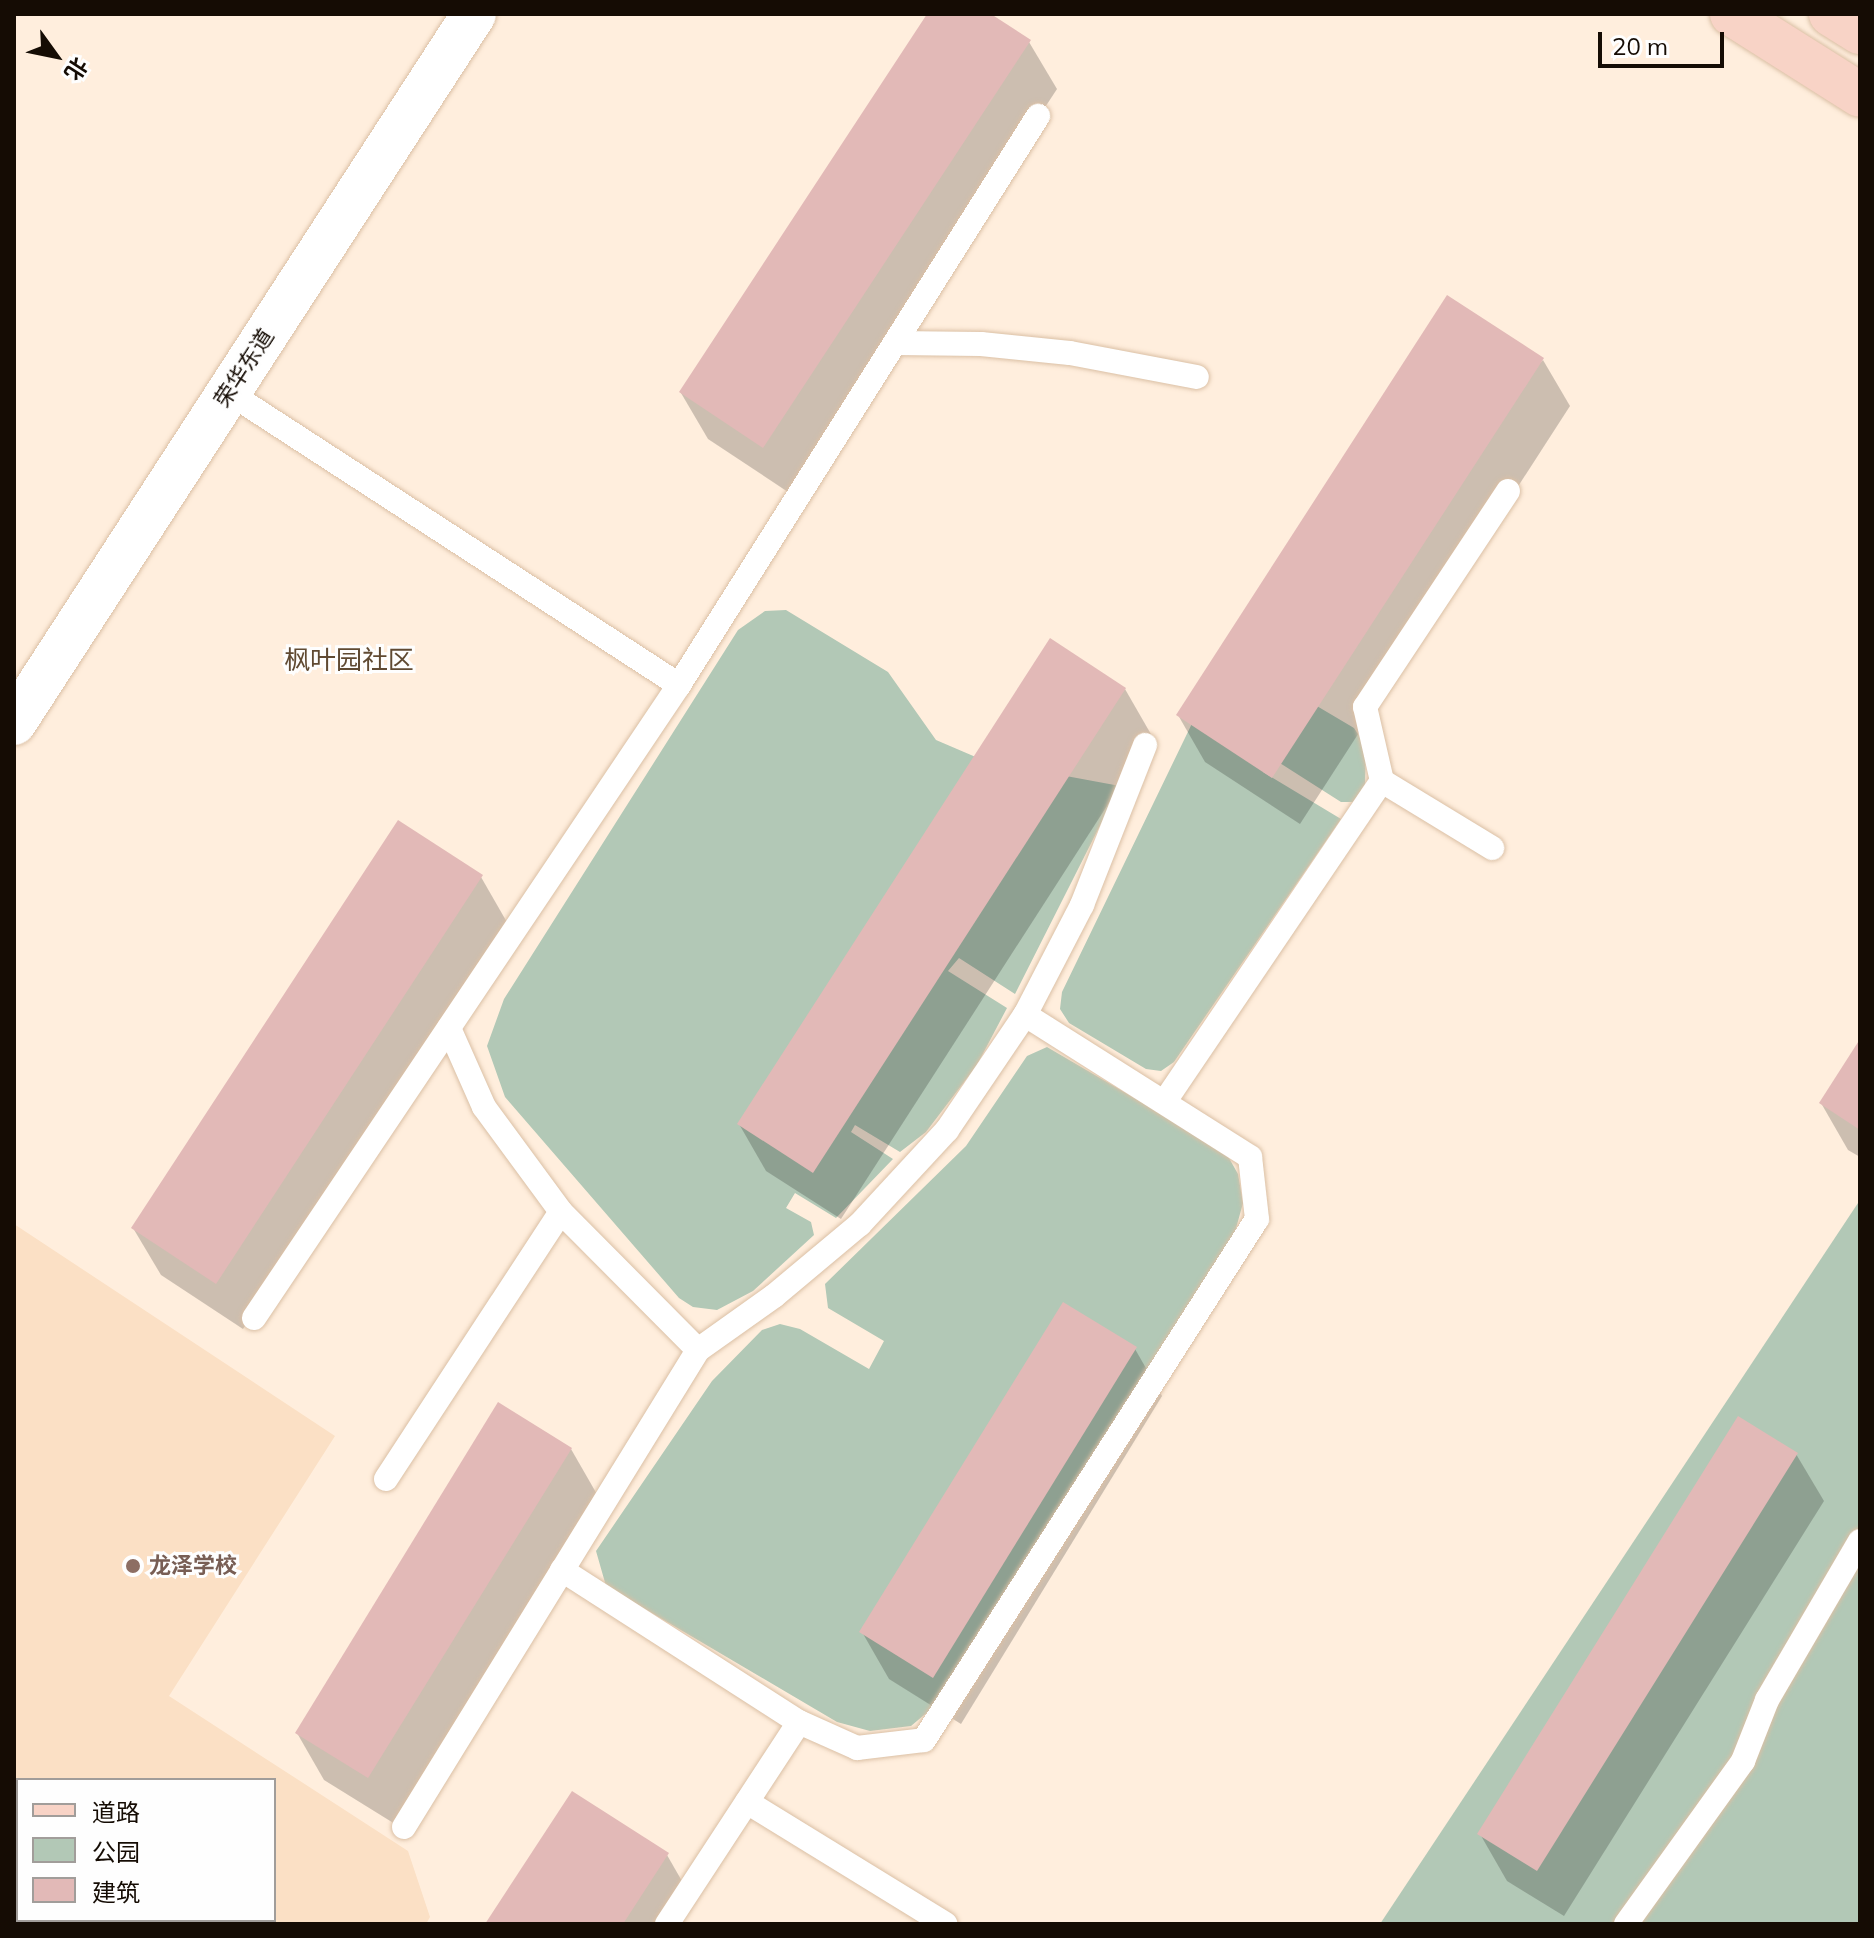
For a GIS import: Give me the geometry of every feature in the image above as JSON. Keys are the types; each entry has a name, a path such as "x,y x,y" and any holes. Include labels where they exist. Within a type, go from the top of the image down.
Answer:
{"main road":[{"path":"1732,14 1860,95"},
{"path":"1831,14 1860,32"}],"street":[{"name":"荣华东道","path":"14,723 474,14"}],"lane":[{"path":"254,1318 679,685 1038,116"},
{"path":"895,343 1070,353 1197,377"},
{"path":"228,392 679,685"},
{"path":"1492,848 1382,781 1365,707 1508,491"},
{"path":"404,1827 698,1350 774,1296 860,1224 947,1130 1025,1015 1082,905 1145,745"},
{"path":"1165,1101 1382,781"},
{"path":"562,1570 799,1722 857,1748 924,1740 1257,1219 1250,1157 1025,1015"},
{"path":"449,1028 484,1107 561,1212 698,1350"},
{"path":"386,1479 561,1212"},
{"path":"1626,1924 1743,1761 1767,1700 1860,1541"},
{"path":"667,1924 799,1722"},
{"path":"747,1802 945,1924"}],"shaded area":[{"name":"龙泽学校","path":"14,1224 335,1436 169,1696 408,1851 430,1917 426,1924 14,1924"}],"green space":[{"path":"786,610 888,672 936,740 985,761 1120,786 1015,994 959,958 948,971 1007,1008 977,1065 926,1132 900,1152 855,1125 851,1132 893,1159 836,1218 795,1193 786,1208 811,1222 814,1235 753,1291 717,1310 693,1307 679,1298 505,1097 487,1046 504,999 738,630 765,611"},
{"path":"1246,664 1354,728 1366,746 1365,784 1353,802 1341,802 1272,758 1263,772 1341,819 1174,1062 1161,1071 1146,1069 1069,1023 1060,1009 1062,992 1215,676"},
{"path":"1047,1047 1225,1151 1238,1174 1243,1203 1235,1232 936,1705 911,1726 870,1731 837,1722 606,1586 596,1551 712,1381 762,1330 780,1324 800,1329 869,1369 884,1341 828,1308 825,1284 966,1146 1027,1056"},
{"path":"1860,1200 1860,1924 1380,1924"},
{"path":"14,1831 16,1922 21,1924 14,1924"}],"building":[{"path":"927,14 991,14 1031,40 763,448 679,392"},
{"path":"1447,295 1544,358 1272,778 1176,715"},
{"path":"1050,638 1126,688 813,1173 737,1124"},
{"path":"398,820 483,875 216,1284 131,1228"},
{"path":"1860,1039 1860,1130 1819,1103"},
{"path":"1063,1302 1137,1347 933,1678 859,1632"},
{"path":"498,1402 572,1448 368,1778 295,1733"},
{"path":"1738,1416 1798,1453 1537,1871 1477,1834"},
{"path":"572,1791 669,1853 623,1924 485,1924"}],"place":[{"name":"龙泽学校","path":"133,1566"}],"district":[{"name":"枫叶园社区","path":"349,660"}]}
